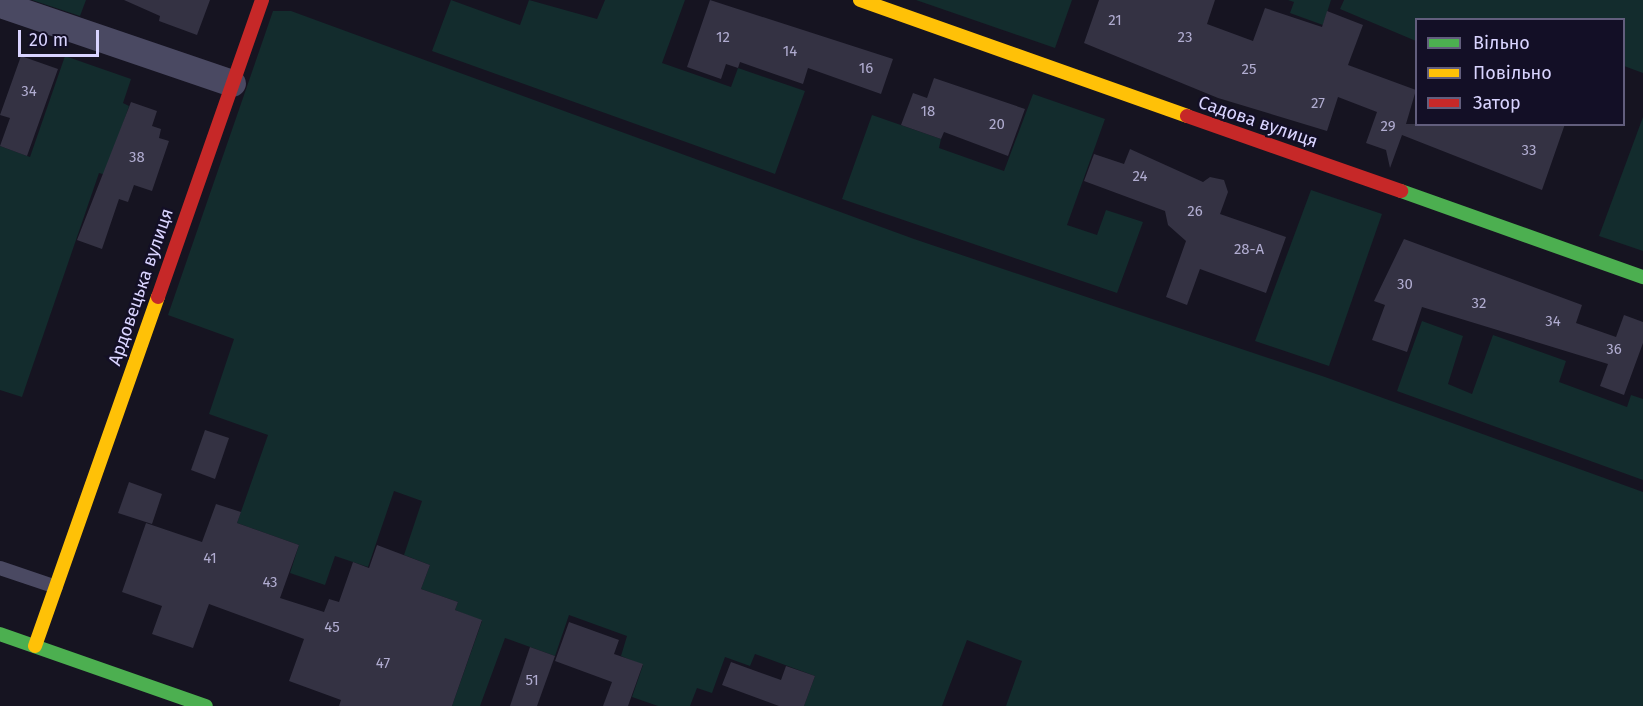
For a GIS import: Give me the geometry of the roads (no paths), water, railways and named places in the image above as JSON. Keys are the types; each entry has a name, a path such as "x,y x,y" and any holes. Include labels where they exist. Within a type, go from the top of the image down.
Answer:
{"main road":[{"name":"Ардовецька вулиця","path":"35,646 262,0"},
{"name":"Садова вулиця","path":"860,0 1643,277"},
{"path":"0,634 206,706"}],"street":[{"path":"0,4 231,83"}],"lane":[{"path":"0,568 56,586"}]}
